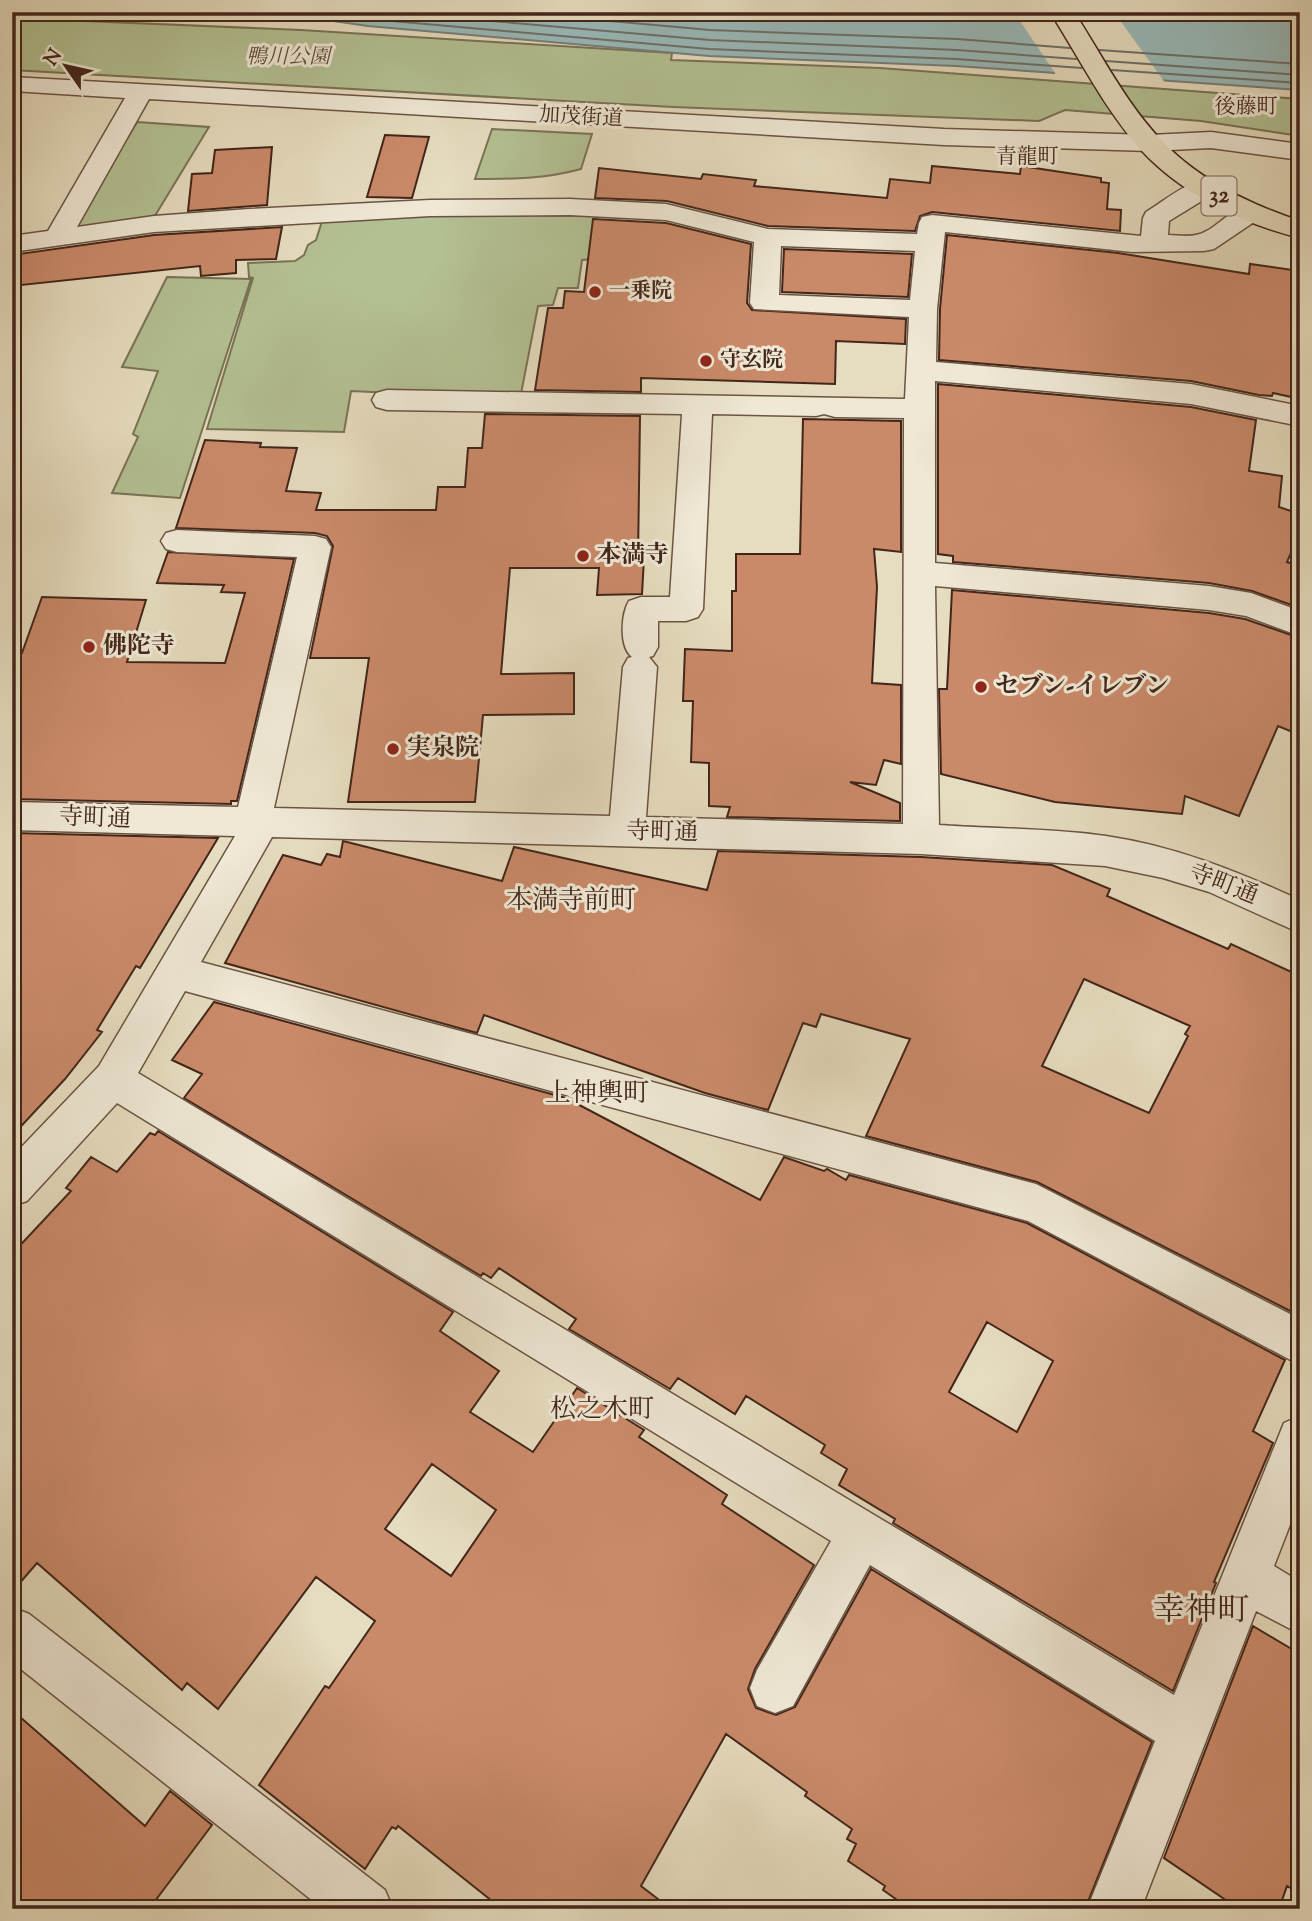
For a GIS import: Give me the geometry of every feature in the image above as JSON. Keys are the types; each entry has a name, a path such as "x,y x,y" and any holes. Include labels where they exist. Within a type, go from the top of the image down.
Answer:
{"main road":[{"name":"32","path":"1062,12 1127,113 1150,143 1185,175 1204,188 1251,212 1300,230"}],"street":[{"name":"加茂街道","path":"12,84 944,138 1150,143 1210,140 1300,152"},
{"path":"57,238 141,92"},
{"path":"1154,242 1156,218 1204,188"},
{"path":"12,244 154,224 249,217 430,208 570,207 666,212 768,237 929,243"},
{"path":"921,839 920,409 923,309 932,223 1132,244 1204,243 1251,212"},
{"path":"768,237 764,303 923,309"},
{"path":"921,370 1191,394 1300,416"},
{"path":"387,400 920,409"},
{"path":"627,832 641,609 686,609 698,405"},
{"path":"12,1187 113,1079 256,824 315,547 177,541"},
{"path":"919,573 1209,598 1251,604 1300,624"},
{"name":"寺町通","path":"12,816 921,839 1105,851 1219,880 1300,918"},
{"path":"175,972 1036,1204 1300,1343"},
{"path":"113,1079 1185,1730"},
{"path":"1114,1909 1300,1439"},
{"path":"775,1688 861,1534"},
{"path":"1245,1576 1300,1610"},
{"path":"12,1631 366,1909"}],"green space":[{"name":"鴨川公園","path":"12,12 38,12 37,19 301,30 672,53 671,60 880,68 1300,99 1300,136 1201,121 1065,110 1039,121 673,107 12,70"},
{"path":"137,122 209,127 153,219 71,229"},
{"path":"492,129 592,134 581,169 541,177 475,179"},
{"path":"419,214 596,216 596,259 582,260 578,288 558,288 553,305 538,306 520,399 351,391 344,432 207,429 253,278 249,277 248,263 295,261 304,255 308,245 316,240 323,218"},
{"path":"167,277 251,279 180,498 112,493 138,437 133,434 158,371 122,367"}],"water":[{"path":"271,12 1300,12 1300,90 956,66 709,56 368,26"}],"pier":[{"path":"1014,12 1114,12 1166,84 1057,76"}],"building":[{"path":"385,135 429,137 412,198 367,197"},
{"path":"272,147 267,205 188,211 192,174 212,173 215,150"},
{"path":"932,166 1020,174 1021,166 1101,178 1101,182 1109,183 1107,209 1121,210 1120,231 932,212 920,216 915,231 768,226 667,201 595,198 599,168 701,179 703,174 756,180 754,186 887,198 890,179 930,183"},
{"path":"593,219 666,223 751,244 747,303 752,310 906,319 905,344 836,341 835,384 641,378 641,392 535,390 548,308 563,308 565,291 584,292"},
{"path":"282,227 276,259 236,260 236,273 201,276 200,266 12,286 12,255 154,235"},
{"path":"947,235 1118,253 1249,274 1250,264 1300,271 1300,399 1273,393 1272,396 1259,395 1191,381 939,360 940,309"},
{"path":"784,249 912,254 908,297 782,292"},
{"path":"938,384 1191,407 1256,420 1249,471 1282,476 1279,507 1300,514 1300,532 1287,562 1300,566 1300,608 1252,591 1209,583 953,562 953,556 938,554"},
{"path":"485,414 640,416 638,558 644,558 642,594 597,595 599,568 510,568 501,674 574,673 574,714 483,715 475,802 348,802 369,658 310,658 333,546 327,536 315,533 176,528 205,440 261,443 260,447 297,448 286,491 321,493 316,510 436,510 438,487 465,487 468,448 482,448"},
{"path":"803,419 901,421 901,552 874,549 877,587 872,683 901,685 901,764 884,760 876,785 850,782 900,803 900,821 727,817 730,807 709,806 709,763 691,762 693,701 683,701 685,649 732,651 732,591 736,591 736,554 800,554"},
{"path":"168,552 294,559 237,801 231,801 231,804 12,799 12,653 22,653 42,597 146,600 127,662 225,663 245,593 221,592 224,585 157,583"},
{"path":"952,590 1209,613 1245,619 1300,638 1300,735 1278,726 1239,816 1185,796 1182,814 1055,802 941,774 939,689 947,689"},
{"path":"12,833 218,838 140,968 136,966 97,1030 102,1032 65,1079 12,1136"},
{"path":"343,841 502,881 514,847 707,890 718,851 921,857 1052,865 1110,889 1107,896 1228,949 1231,944 1300,976 1300,1316 1037,1182 866,1136 910,1039 821,1014 816,1027 803,1023 768,1110 705,1093 484,1015 477,1033 225,963 283,855 321,865 327,854 340,857","holes":["1084,979 1190,1026 1185,1034 1188,1036 1149,1113 1042,1066"]},
{"path":"214,1002 566,1098 760,1200 784,1157 824,1171 827,1169 846,1180 849,1175 1027,1223 1285,1360 1253,1431 1273,1443 1214,1582 1216,1583 1173,1691 893,1523 895,1519 839,1485 847,1469 821,1453 825,1445 746,1396 735,1414 678,1378 670,1389 569,1329 576,1319 499,1268 491,1278 483,1273 481,1276 184,1098 202,1074 172,1060","holes":["987,1322 1053,1361 1017,1432 949,1392"]},
{"path":"158,1131 453,1312 440,1331 499,1371 470,1412 533,1452 577,1388 644,1430 639,1437 727,1495 722,1504 814,1565 755,1669 748,1689 756,1708 776,1715 795,1707 871,1569 1152,1742 1085,1909 910,1909 883,1890 885,1886 848,1861 856,1844 847,1839 852,1829 805,1796 807,1792 726,1734 641,1886 671,1909 502,1909 398,1826 396,1829 392,1827 365,1869 259,1785 325,1686 329,1688 375,1621 316,1577 218,1709 187,1683 182,1690 37,1563 12,1592 12,1254 71,1191 66,1188 91,1157 117,1172 150,1133 155,1135","holes":["432,1464 496,1510 451,1576 385,1529"]},
{"path":"1253,1626 1300,1654 1300,1894 1287,1886 1279,1909 1239,1909 1164,1858"},
{"path":"12,1710 145,1826 170,1791 212,1825 149,1909 12,1909"}],"place":[{"name":"一乗院","path":"595,292"},
{"name":"守玄院","path":"706,361"},
{"name":"本満寺","path":"583,556"},
{"name":"佛陀寺","path":"89,647"},
{"name":"セブン-イレブン","path":"981,687"},
{"name":"実泉院","path":"393,749"}],"district":[{"name":"後藤町","path":"1246,108"},
{"name":"青龍町","path":"1027,158"},
{"name":"本満寺前町","path":"571,901"},
{"name":"上神輿町","path":"597,1094"},
{"name":"松之木町","path":"602,1410"},
{"name":"幸神町","path":"1201,1612"}]}
